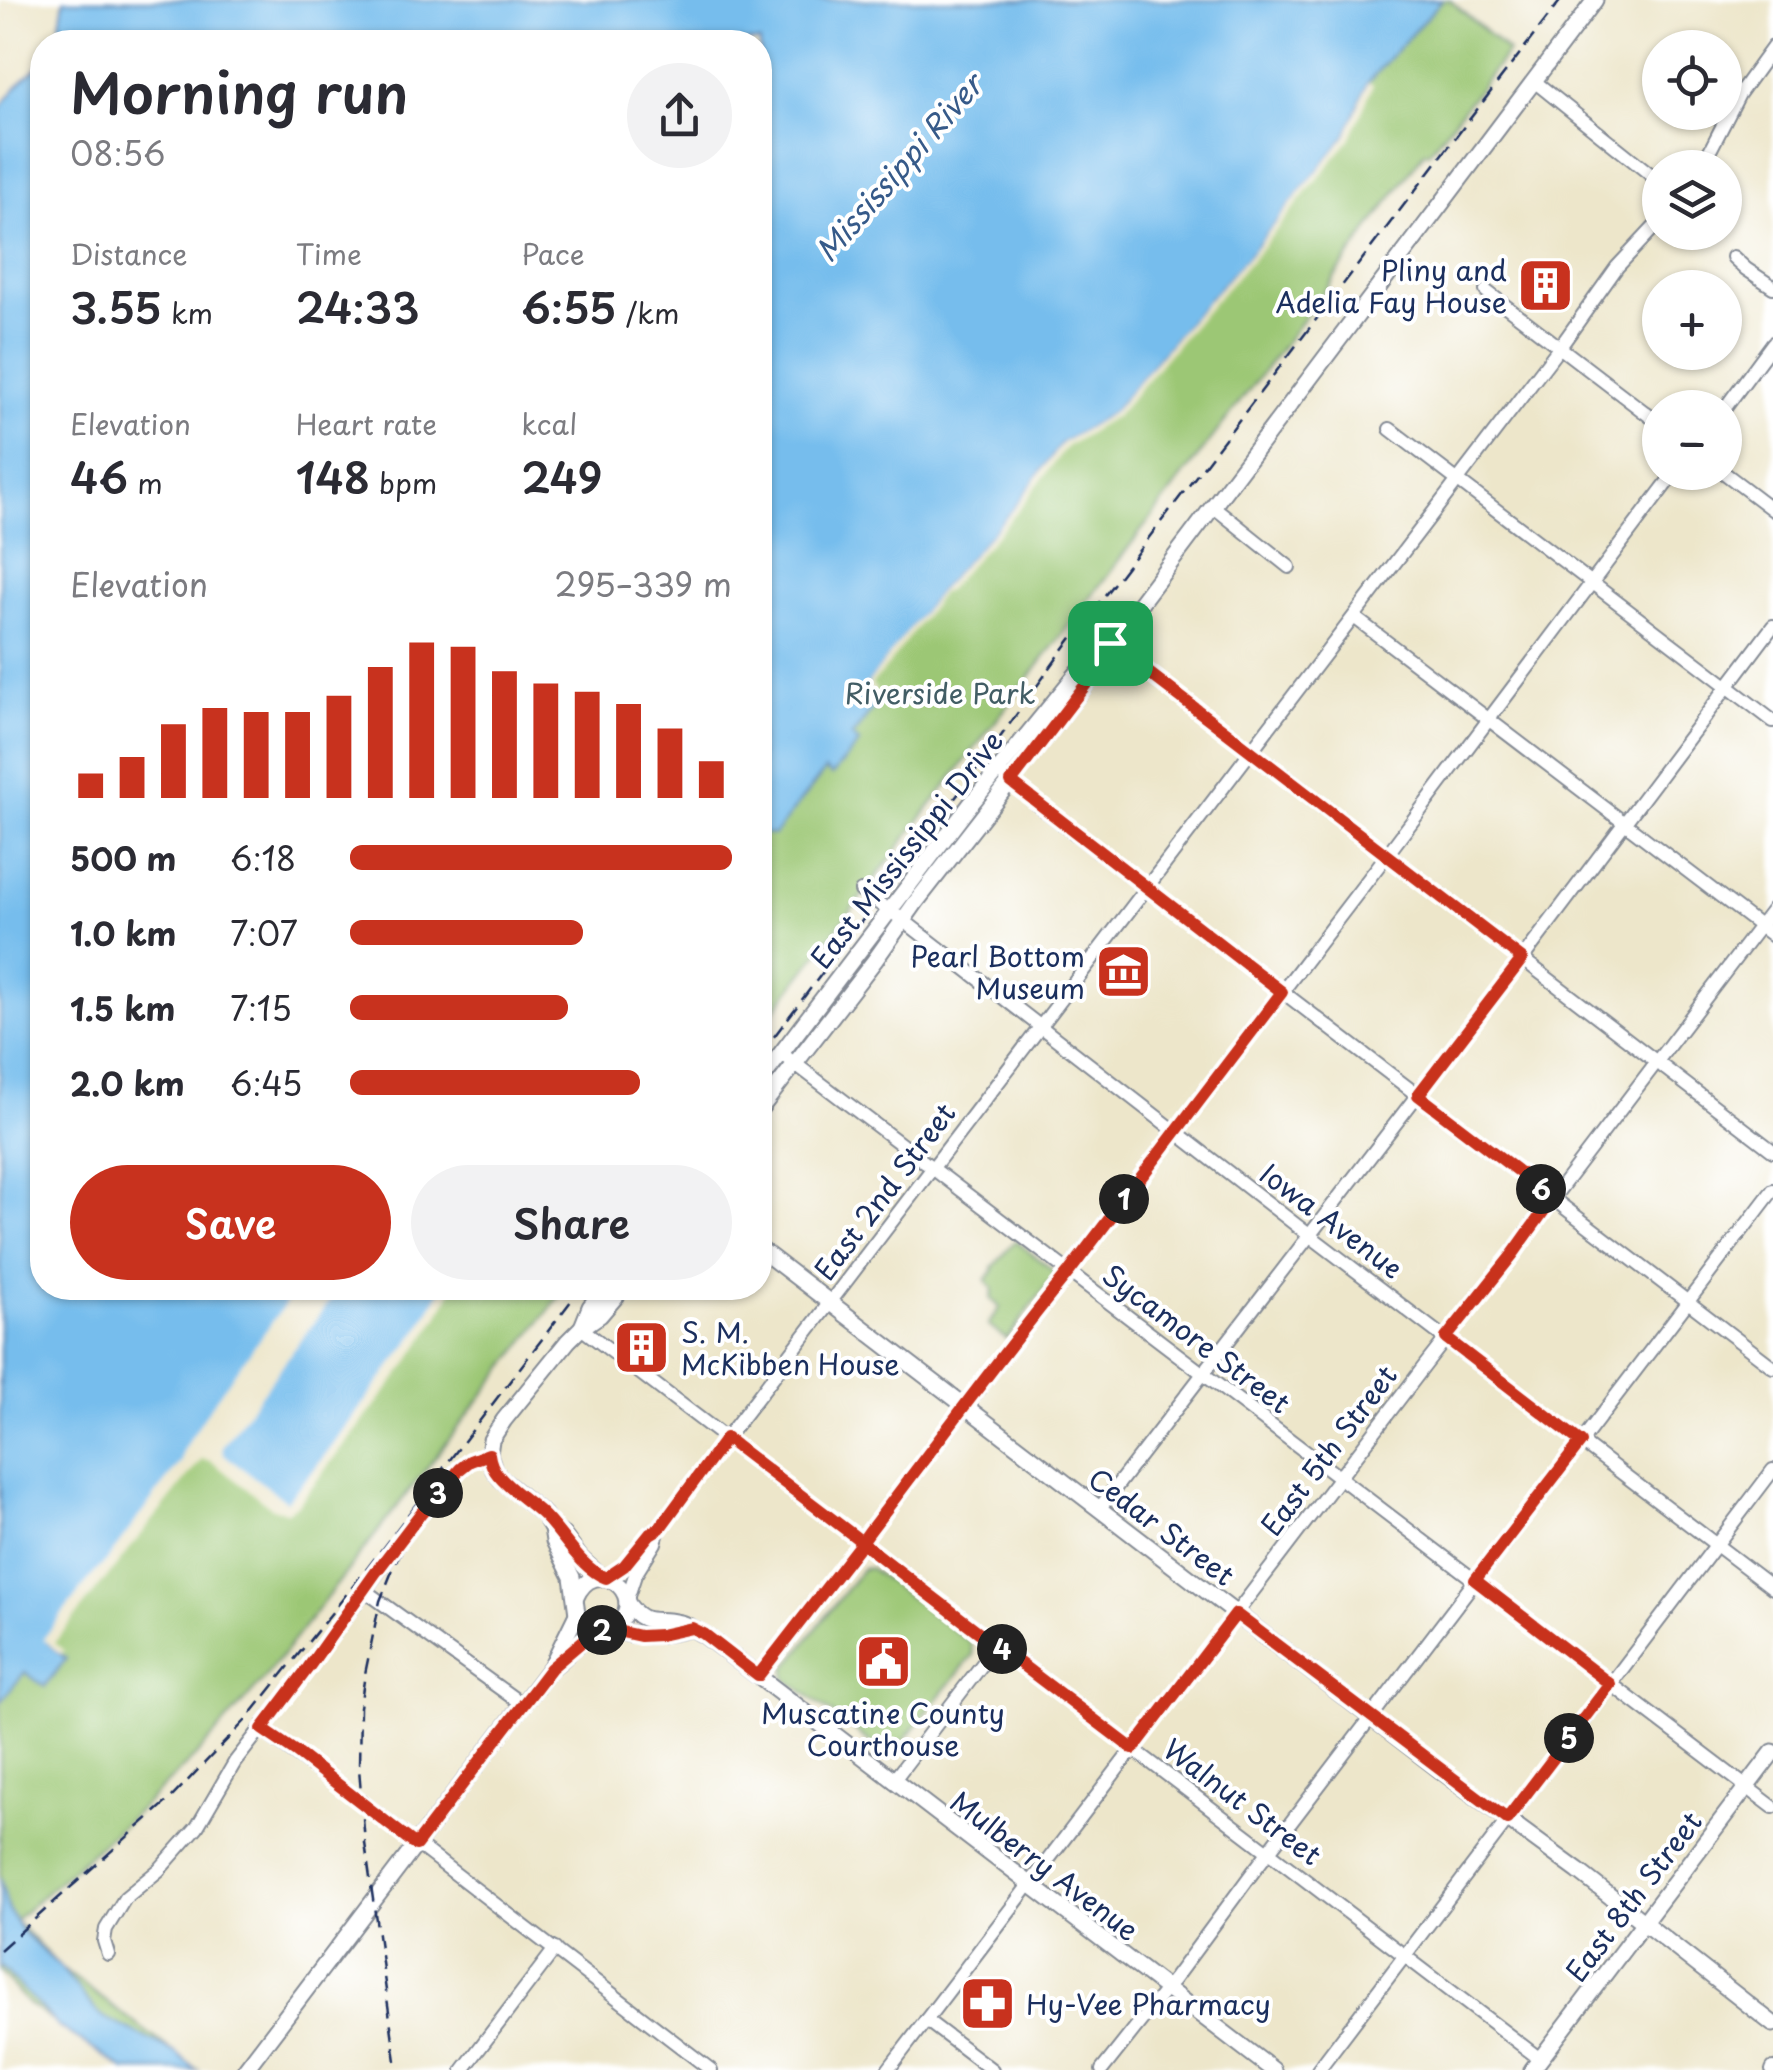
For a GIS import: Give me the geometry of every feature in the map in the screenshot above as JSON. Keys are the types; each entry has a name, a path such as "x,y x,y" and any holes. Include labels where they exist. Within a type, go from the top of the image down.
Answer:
{"main road":[{"path":"1110,643 1595,0"},
{"name":"East Mississippi Drive","path":"772,1094 998,770 1093,654 1110,643"},
{"name":"East Mississippi Drive","path":"772,1065 1011,782 1103,662 1110,643"},
{"name":"Cedar Street","path":"772,1258 1578,1871 1773,2024"},
{"path":"582,1328 596,1300"},
{"path":"613,1300 582,1328 504,1420 491,1440 489,1454 501,1479 544,1515 552,1528 572,1578 576,1605 587,1626 640,1636 692,1628"},
{"path":"551,1668 584,1640 624,1616 627,1601 619,1585 580,1558 563,1535 552,1528"},
{"path":"245,2070 551,1668 569,1635 584,1584 604,1578"},
{"name":"Mulberry Avenue","path":"627,1601 642,1619 678,1622 704,1634 1273,2070"},
{"name":"East 8th Street","path":"1536,2065 1773,1752"}],"street":[{"path":"1710,150 1739,94 1773,47"},
{"path":"1534,81 1642,168"},
{"name":"East 2nd Street","path":"627,1601 634,1574 655,1543 660,1528 726,1438 1252,752 1617,267 1642,240"},
{"path":"1733,257 1773,286"},
{"path":"1486,291 1642,410"},
{"path":"1738,390 1773,344"},
{"path":"1390,429 1773,721"},
{"path":"1742,486 1773,510"},
{"path":"758,1676 1662,490"},
{"path":"1214,507 1289,566"},
{"path":"1354,617 1773,936"},
{"path":"1099,1508 1773,626"},
{"path":"1110,643 1773,1151"},
{"path":"998,770 1773,1367"},
{"name":"Iowa Avenue","path":"861,891 1773,1588"},
{"name":"East 5th Street","path":"888,2070 1773,909"},
{"name":"Sycamore Street","path":"781,1053 1773,1808"},
{"path":"1102,2070 1773,1190"},
{"name":"Walnut Street","path":"582,1328 1404,1956 1536,2065"},
{"path":"108,1954 106,1930 125,1898 159,1870 197,1828 235,1762 404,1534 460,1469 489,1454"},
{"path":"1318,2070 1773,1470"},
{"name":"East 2nd Street","path":"604,1578 624,1566 650,1534 660,1528"},
{"path":"364,1590 523,1704"},
{"path":"893,1781 997,1645"},
{"path":"262,1729 711,2070"},
{"path":"463,2070 554,1949"},
{"path":"926,2020 992,2070"}],"green space":[{"name":"Riverside Park","path":"1442,0 1450,0 1508,52 1428,153 1425,151 1321,296 772,1013 772,823 806,795 825,770 832,775 833,744 866,686 941,589 1368,82"},
{"path":"1015,1241 1049,1267 1054,1276 1007,1339 988,1325 1000,1307 991,1299 993,1289 986,1280"},
{"path":"430,1300 557,1300 263,1680 196,1756 15,1920 61,1968 198,2070 125,2070 28,2004 0,1971 0,1702 25,1671 46,1684 66,1659 48,1644 200,1454"},
{"path":"870,1568 971,1643 973,1655 895,1752 887,1755 786,1679 786,1668 862,1569"}],"water":[{"name":"Mississippi River","path":"64,0 1442,0 1368,82 1346,136 1252,252 1113,412 1062,443 1013,510 941,589 866,687 871,690 865,698 875,706 852,736 859,743 832,775 825,770 774,835 772,30 62,30"},
{"path":"30,74 30,1300 442,1300 287,1507 213,1457 199,1454 48,1643 66,1659 45,1687 25,1672 0,1702 0,107"},
{"path":"0,1878 8,1909 22,1932 61,1968 95,2010 176,2053 197,2070 125,2070 58,2026 0,1965"}],"pier":[{"path":"1368,82 1373,85 1350,139 1256,255 1117,415 1066,447 1016,513 942,592 871,685 876,689 872,697 879,709 865,698 870,690 866,686 902,638 1013,510 1062,443 1113,412 1252,252 1346,136"},
{"path":"288,1300 330,1300 222,1447 223,1453 286,1501 418,1331 435,1300 447,1300 406,1366 299,1503 287,1512 272,1508 211,1461 202,1459 54,1643 64,1651 60,1654 43,1639 181,1461 183,1450"}],"railway":[{"path":"772,1039 1065,647 1561,0"},
{"path":"0,1950 170,1799 246,1720 572,1300"},
{"path":"396,2061 365,1843 359,1768 360,1707 380,1601 420,1514"}],"place":[{"name":"Pliny and Adelia Fay House","path":"1546,285"},
{"name":"Pearl Bottom Museum","path":"1124,971"},
{"name":"S. M. McKibben House","path":"642,1347"},
{"name":"Muscatine County Courthouse","path":"883,1661"},
{"name":"Hy-Vee Pharmacy","path":"987,2003"}],"route":[{"path":"1110,643 1103,662 1011,782 1282,992 1069,1272 1054,1289 1012,1346 862,1542 758,1676 692,1628 660,1635 640,1636 608,1629 591,1634 551,1668 416,1845 262,1729 421,1513 460,1469 489,1454 501,1479 544,1515 590,1567 606,1578 624,1566 650,1534 660,1528 726,1438 853,1535 862,1542 872,1550 1133,1749 1236,1614 1507,1819 1610,1684 1475,1580 1581,1442 1446,1338 1553,1198 1418,1095 1522,959 1110,643"}]}
